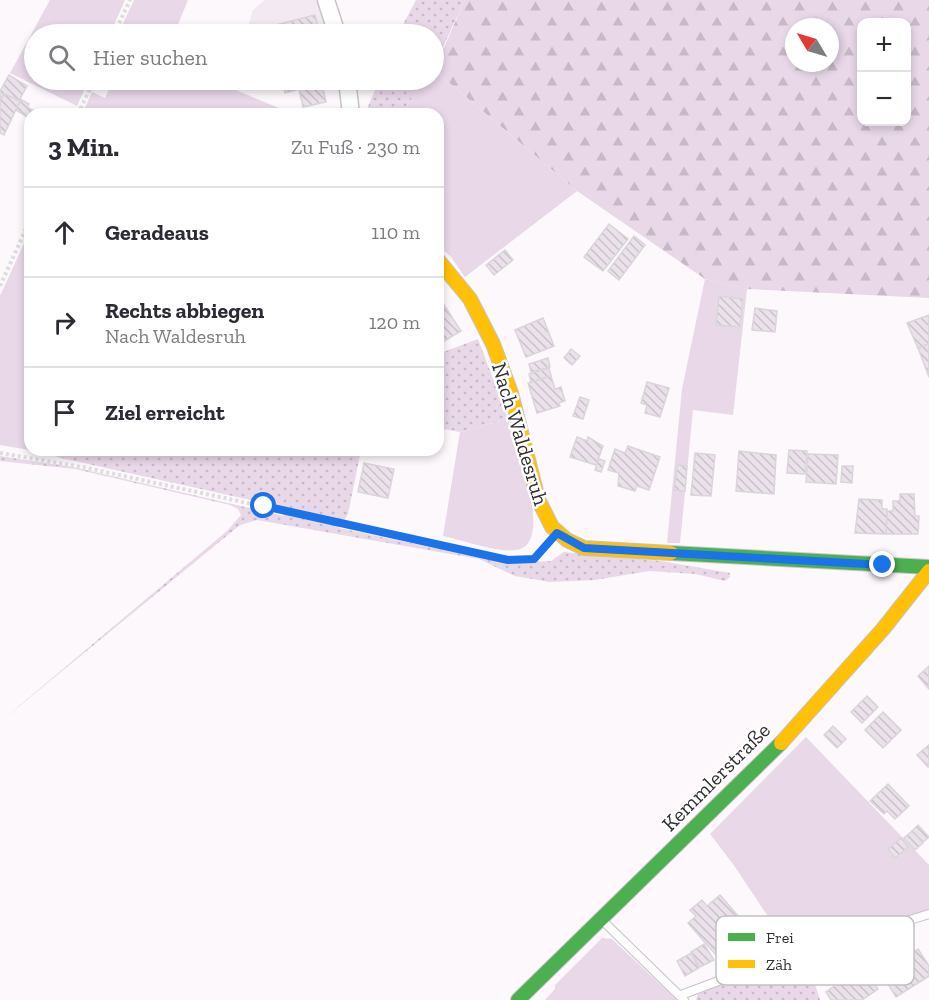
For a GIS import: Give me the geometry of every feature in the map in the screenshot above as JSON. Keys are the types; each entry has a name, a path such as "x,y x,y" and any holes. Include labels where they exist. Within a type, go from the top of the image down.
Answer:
{"street":[{"path":"326,0 334,24"},
{"path":"347,90 350,108"},
{"name":"Nach Waldesruh","path":"444,267 463,290 488,332 519,420 545,518 557,533 584,548 929,569"},
{"name":"Kemmlerstraße","path":"518,1000 798,725 887,626 929,569"}],"lane":[{"path":"914,919 929,914"},
{"path":"601,920 683,997 716,983"}],"path":[{"path":"119,24 130,0"},
{"path":"81,108 89,90"},
{"path":"0,286 24,233"},
{"path":"0,453 87,468 508,560 534,559 557,533"}],"shaded area":[{"path":"265,0 316,0 325,12 329,24 249,24 253,10"}],"green space":[{"path":"50,0 125,0 114,24 37,24"},
{"path":"134,0 188,0 178,24 123,24"},
{"path":"416,0 465,0 444,45 444,24 403,24"},
{"path":"465,0 929,0 929,298 747,289 705,279 577,191 444,78 444,47"},
{"path":"24,47 24,80 10,73"},
{"path":"444,78 577,191 465,277 444,251 444,108 405,108 418,90 444,90"},
{"path":"45,90 84,90 77,106"},
{"path":"109,90 235,90 279,108 85,108 92,92 105,98"},
{"path":"375,90 418,90 405,108 367,108"},
{"path":"24,243 24,449 0,445 0,296"},
{"path":"705,279 747,289 733,415 693,410 680,543 667,543 682,389"},
{"path":"478,339 508,419 460,432 444,429 444,352"},
{"path":"508,419 524,467 533,509 533,527 529,541 520,549 503,550 443,536 460,432"},
{"path":"0,456 73,467 284,516 277,506 55,456 360,456 348,514 339,528 506,563 551,561 564,552 661,561 730,573 730,577 725,581 695,574 649,571 595,580 550,582 515,576 479,559 257,520 240,525 0,722 227,531 241,515 238,509 230,505 75,469 0,461"},
{"path":"806,737 929,865 929,910 909,916 768,916 710,834"},
{"path":"602,938 612,939 677,1000 545,1000 555,989 555,985"},
{"path":"721,985 815,985 820,1000 696,1000 698,993"}],"building":[{"path":"315,15 317,24 280,24"},
{"path":"9,75 24,84 25,90 20,99 29,104 29,108 24,108 24,115 16,110 20,101 4,94 0,100 0,91"},
{"path":"299,90 323,90 326,102 303,107"},
{"path":"4,94 20,101 4,135 0,133 0,100"},
{"path":"609,224 628,239 603,271 584,257"},
{"path":"634,236 645,245 619,280 608,271"},
{"path":"505,250 513,260 494,275 486,265"},
{"path":"719,296 743,299 740,327 716,325"},
{"path":"444,305 461,331 444,341"},
{"path":"755,308 777,311 775,332 752,330"},
{"path":"929,315 929,344 918,348 907,323"},
{"path":"543,318 554,346 526,357 515,330"},
{"path":"929,344 929,377 918,348"},
{"path":"571,349 580,356 572,365 564,358"},
{"path":"548,358 550,367 531,372 529,364"},
{"path":"549,368 551,376 531,382 529,374"},
{"path":"551,376 555,389 561,387 565,401 559,403 560,406 537,413 528,383"},
{"path":"647,382 669,388 660,417 645,413 647,405 641,403"},
{"path":"580,397 589,400 583,419 573,416"},
{"path":"577,437 587,441 588,437 603,446 596,465 570,457"},
{"path":"628,446 660,457 649,490 637,486 635,491 618,486 619,473 608,470 615,449 625,453"},
{"path":"789,450 807,451 805,474 787,473"},
{"path":"739,451 776,455 774,494 736,491"},
{"path":"695,453 715,455 711,496 691,495"},
{"path":"808,454 838,455 836,484 806,482"},
{"path":"599,459 605,461 601,472 595,470"},
{"path":"364,463 394,469 388,498 358,492"},
{"path":"677,465 687,466 685,491 674,490"},
{"path":"842,466 853,466 852,483 841,482"},
{"path":"900,494 914,494 915,516 919,516 918,534 886,534 887,511 893,511 893,501 900,501"},
{"path":"859,499 882,500 882,509 887,509 886,534 855,533"},
{"path":"929,666 929,689 918,676"},
{"path":"867,696 878,707 862,723 851,712"},
{"path":"883,712 901,730 883,748 865,730"},
{"path":"833,726 846,739 837,748 824,735"},
{"path":"929,745 929,766 928,767 917,755"},
{"path":"888,784 909,806 895,819 887,811 884,814 870,801"},
{"path":"918,825 929,837 922,843 912,831"},
{"path":"912,831 923,843 915,850 904,838"},
{"path":"901,838 908,847 895,858 888,849"},
{"path":"720,895 738,916 716,916 715,954 688,923 696,916 690,910 702,900 707,906"},
{"path":"704,944 714,960 700,967 691,952"},
{"path":"918,949 929,966 929,976 896,997 888,985 914,985 914,952"},
{"path":"691,953 699,968 685,976 677,961"},
{"path":"836,985 875,985 878,989 862,1000 831,1000 826,992"}],"traffic: fast":[{"path":"671,553 929,567"},
{"path":"518,1000 781,743"}],"traffic: slow":[{"path":"444,267 470,299 493,344 511,393 538,499 552,527 567,540 584,548 671,553"},
{"path":"781,743 883,629 929,571"}],"route":[{"path":"264,506 508,560 534,559 557,533 584,548 883,565"}]}
